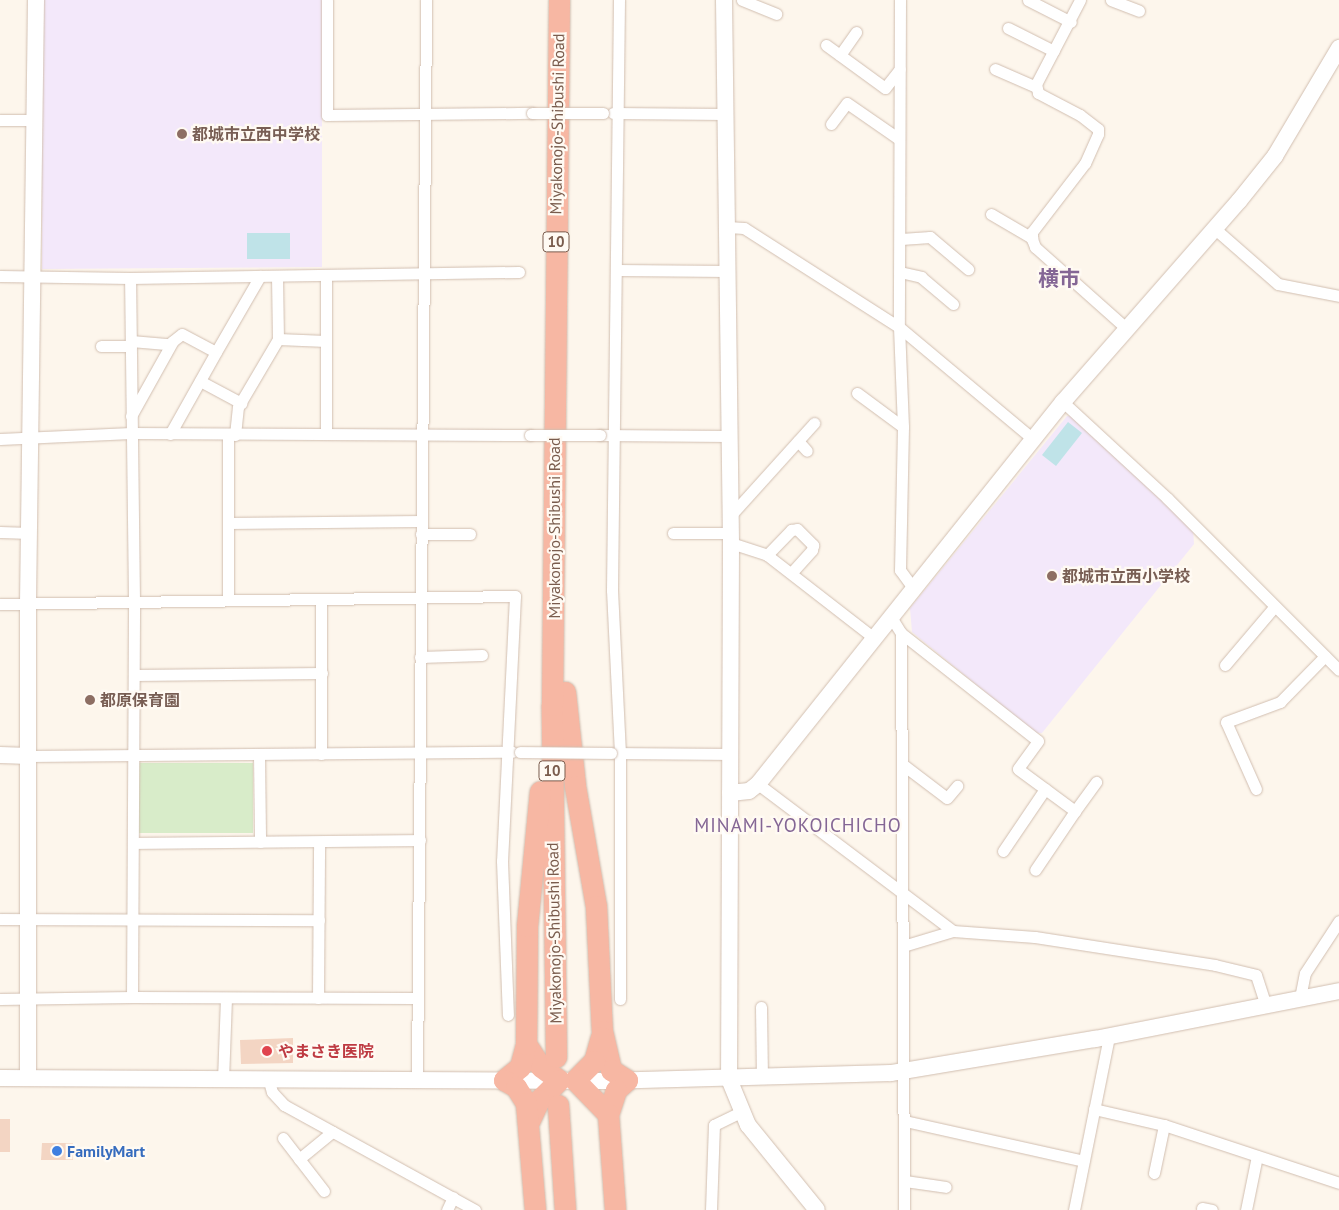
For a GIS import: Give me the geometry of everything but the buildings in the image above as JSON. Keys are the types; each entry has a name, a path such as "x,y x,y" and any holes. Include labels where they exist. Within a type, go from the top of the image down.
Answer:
{"highway":[{"name":"Miyakonojo-Shibushi Road","path":"556,1057 552,824 559,0"},
{"path":"554,485 568,737 596,906 602,1031 611,1070 627,1080 616,1090 608,1114 615,1210"},
{"path":"535,1210 529,1121 523,1095 504,1080 520,1067 526,1044 527,926 542,766 554,485"},
{"path":"529,1121 539,1100 594,1061 602,1031"},
{"path":"526,1044 541,1067 567,1080 608,1114"},
{"path":"558,1105 565,1210"}],"street":[{"path":"28,1078 26,919 28,603 36,0"},
{"path":"326,0 327,114 424,116 532,113 726,114"},
{"path":"417,1082 416,998 420,840 421,436 426,0"},
{"path":"619,0 616,435 612,590 620,999"},
{"path":"724,0 731,515 729,1079 741,1112 817,1210"},
{"path":"742,0 776,14"},
{"path":"900,0 899,139 901,239 899,327 903,427 900,570 913,588"},
{"path":"1028,0 1071,22"},
{"path":"1080,0 1071,22 1036,87 1038,93 1080,115 1098,129 1098,134 1085,162 1032,232 1032,238 1035,247 1126,328"},
{"path":"1111,0 1139,11"},
{"path":"1008,28 1054,51"},
{"path":"840,55 856,32"},
{"path":"826,45 885,88 900,69"},
{"path":"730,793 749,791 758,784 1063,402 1275,156 1339,48"},
{"path":"995,69 1036,87"},
{"path":"831,124 847,103 899,139"},
{"path":"0,120 35,120"},
{"path":"992,214 1032,238"},
{"path":"727,227 744,228 899,327 1033,439"},
{"path":"1214,228 1278,284 1339,296"},
{"path":"901,239 930,237 968,269"},
{"path":"617,270 728,271"},
{"path":"0,276 130,278 519,272"},
{"path":"900,272 921,277 953,304"},
{"path":"326,275 326,434"},
{"path":"170,434 260,276"},
{"path":"228,600 228,523 232,435 240,403 278,339 277,276"},
{"path":"130,278 135,754 132,998"},
{"path":"101,346 169,344 182,334 216,352"},
{"path":"278,339 326,341"},
{"path":"131,417 173,340"},
{"path":"200,380 240,403"},
{"path":"857,393 903,427"},
{"path":"1063,402 1160,492 1339,670"},
{"path":"731,515 814,423"},
{"path":"0,438 131,433 421,436 729,436"},
{"path":"798,441 807,451"},
{"path":"228,523 421,521"},
{"path":"766,555 791,530 797,529 813,545 812,550 791,573"},
{"path":"0,532 30,533"},
{"path":"673,533 731,538 766,555 874,638"},
{"path":"421,534 470,534"},
{"path":"0,604 134,600 514,596 502,861 508,1015"},
{"path":"321,599 321,754"},
{"path":"1225,666 1275,606"},
{"path":"891,617 900,633 1038,741 1018,769 1075,811"},
{"path":"900,633 905,1121 904,1210"},
{"path":"420,657 482,655"},
{"path":"1256,790 1226,722 1280,702 1325,656"},
{"path":"134,675 322,673"},
{"path":"0,755 420,752 730,754"},
{"path":"259,754 260,842"},
{"path":"902,764 947,798 957,786"},
{"path":"1035,870 1096,782"},
{"path":"758,784 953,931"},
{"path":"1002,851 1045,789"},
{"path":"134,843 420,840"},
{"path":"318,998 319,842"},
{"path":"0,919 319,920"},
{"path":"1300,998 1304,973 1339,921"},
{"path":"903,946 953,931 1035,937 1215,965 1256,975 1266,1004"},
{"path":"0,1078 417,1082 729,1079 903,1072 1109,1036 1339,991"},
{"path":"0,999 132,998 226,1000 416,998"},
{"path":"223,1080 226,1000"},
{"path":"761,1007 762,1078"},
{"path":"1074,1210 1109,1036"},
{"path":"269,1081 272,1092 284,1105 475,1210"},
{"path":"1094,1109 1164,1126 1339,1183"},
{"path":"711,1210 714,1125 741,1112"},
{"path":"905,1121 1084,1161"},
{"path":"1154,1173 1164,1126"},
{"path":"299,1159 332,1132"},
{"path":"282,1138 324,1191"},
{"path":"1246,1210 1257,1156"},
{"path":"904,1181 946,1187"},
{"path":"447,1210 453,1198"}],"shaded area":[{"name":"都城市立西中学校","path":"42,0 322,0 322,267 42,269"},
{"name":"都城市立西小学校","path":"1067,416 1074,416 1193,529 1194,544 1042,733 1035,733 912,632 910,608"}],"green space":[{"path":"139,763 253,763 253,833 138,833"}],"water":[{"path":"247,233 290,233 290,259 247,259"},
{"path":"1068,422 1082,433 1056,466 1042,455"}],"place":[{"name":"都城市立西中学校","path":"182,134"},
{"name":"都城市立西小学校","path":"1052,576"},
{"name":"都原保育園","path":"90,700"},
{"name":"やまさき医院","path":"267,1051"},
{"name":"FamilyMart","path":"57,1151"}],"district":[{"name":"横市","path":"1059,279"},
{"name":"MINAMI-YOKOICHICHO","path":"798,826"}]}
